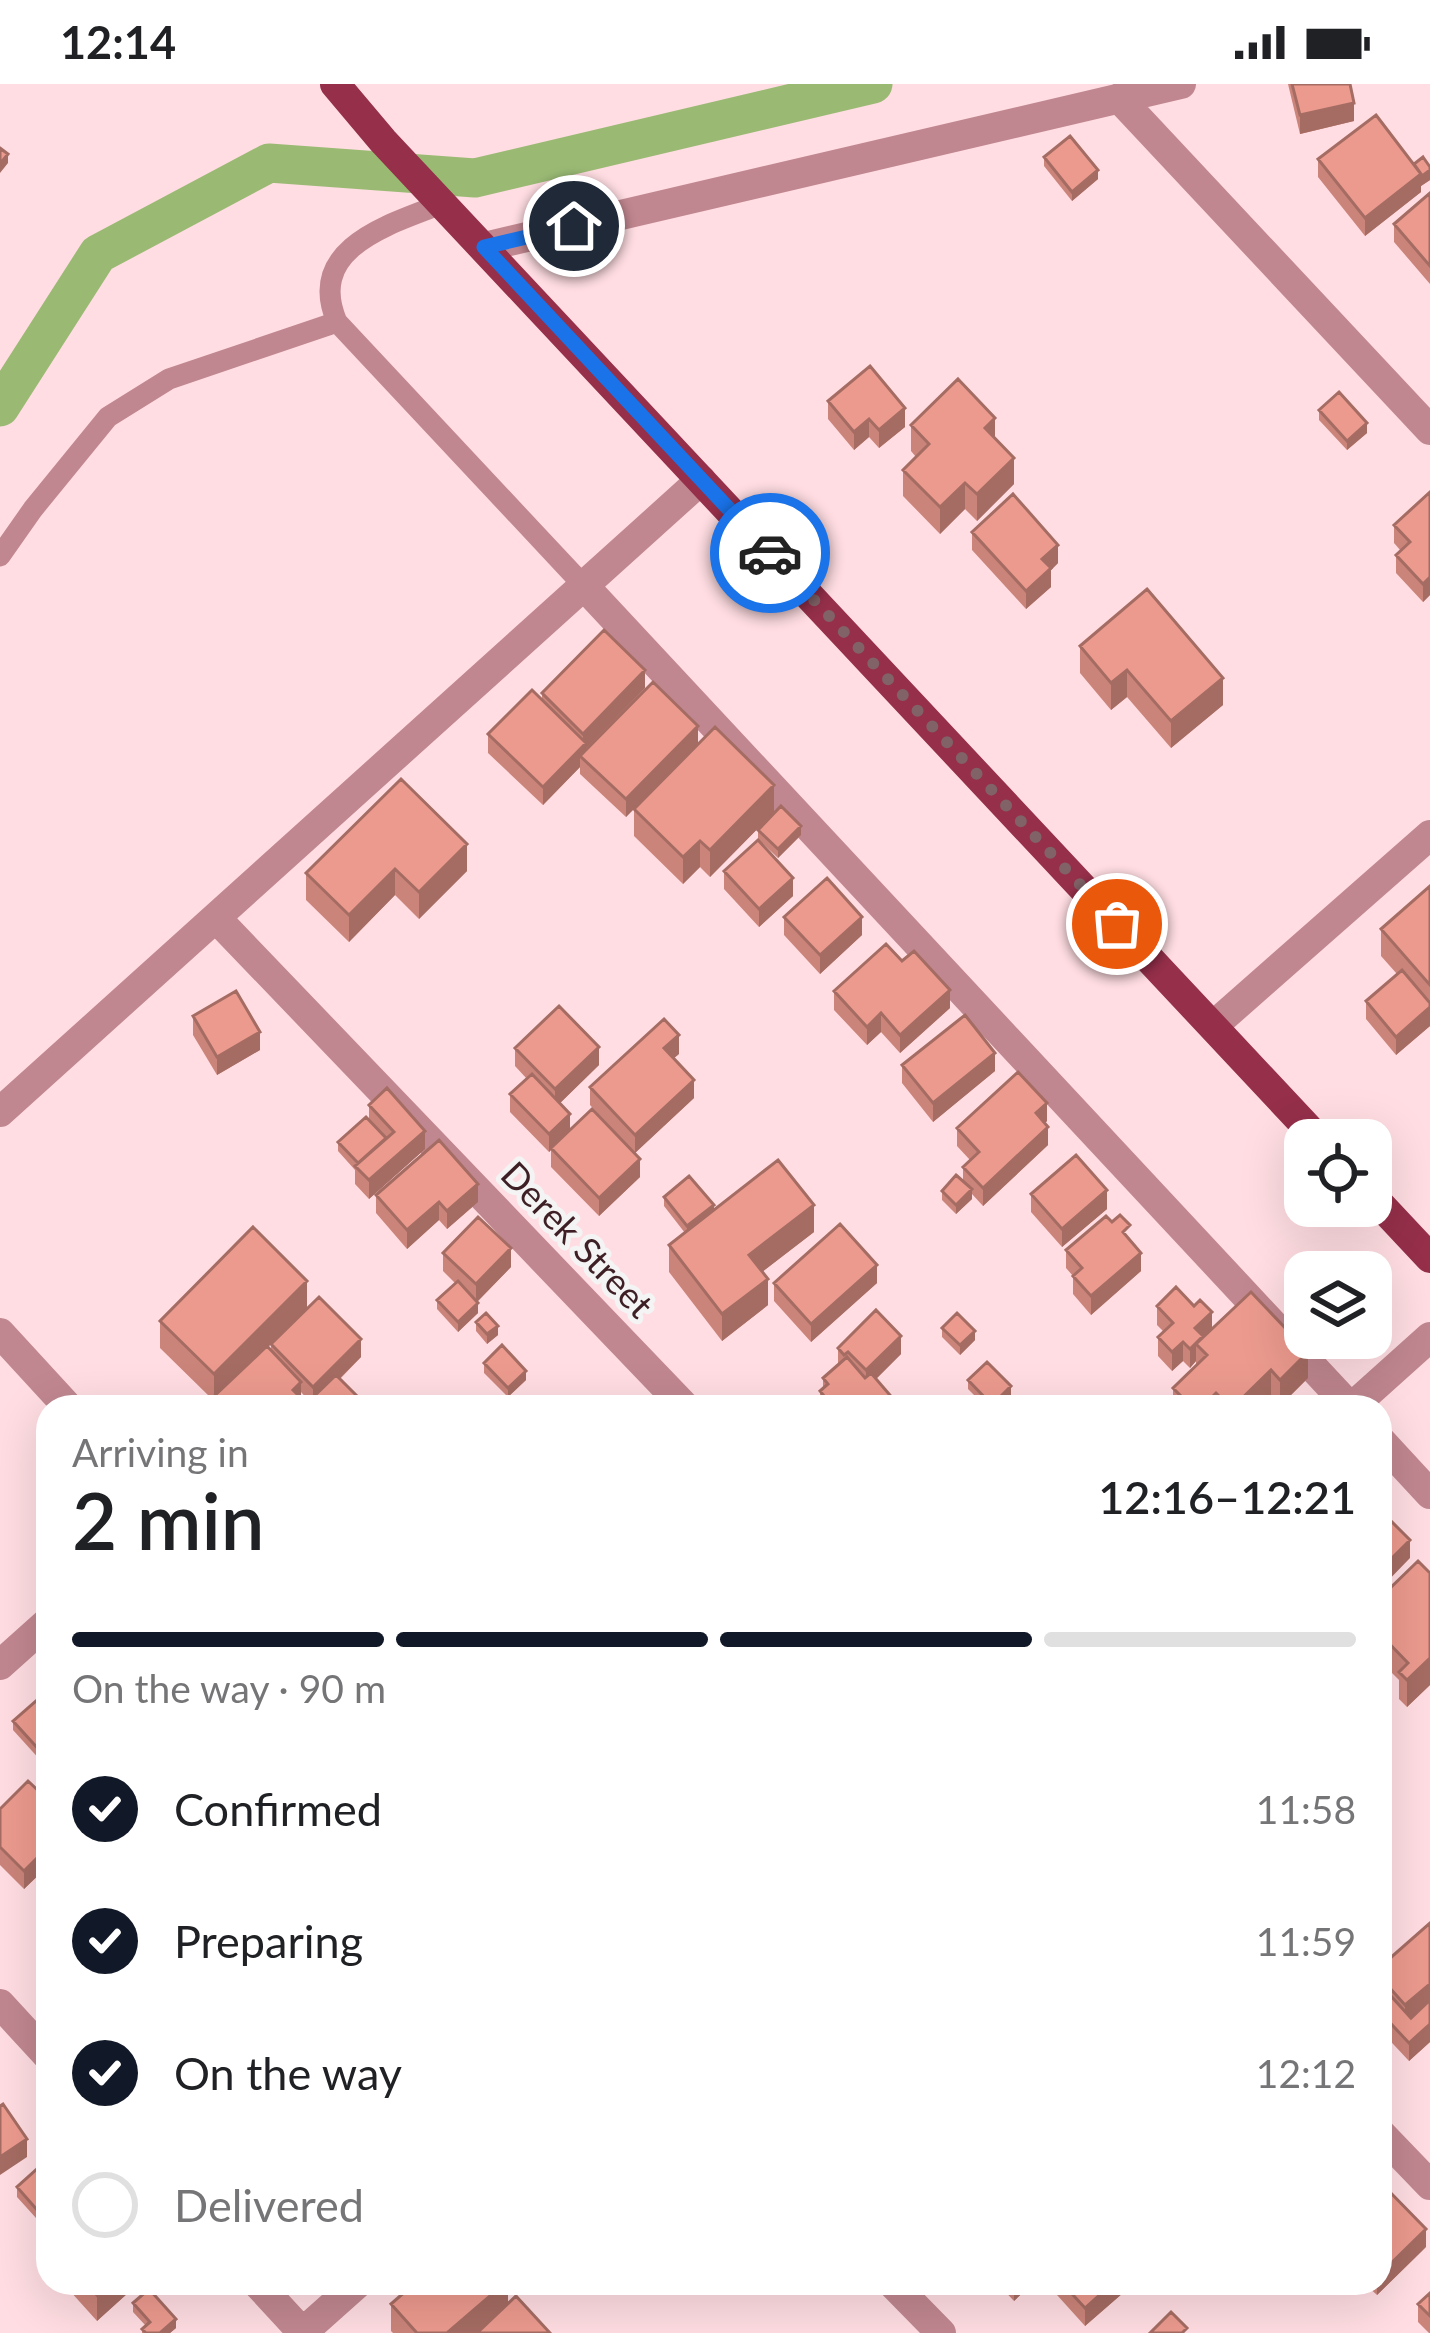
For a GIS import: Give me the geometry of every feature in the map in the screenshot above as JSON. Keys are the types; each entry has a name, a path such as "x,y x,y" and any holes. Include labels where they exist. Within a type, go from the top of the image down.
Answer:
{"main road":[{"path":"335,84 383,141 1299,1119"},
{"path":"1392,1217 1430,1258"}],"street":[{"path":"484,247 1181,84"},
{"path":"1119,98 1430,430"},
{"path":"0,1112 701,480"},
{"path":"586,587 1340,1395"},
{"path":"1213,1026 1430,835"},
{"name":"Derek Street","path":"216,918 673,1395"},
{"path":"0,1333 57,1395"},
{"path":"1365,1395 1430,1337"},
{"path":"1392,1453 1430,1493"},
{"path":"0,1665 36,1633"},
{"path":"0,2004 36,2043"},
{"path":"1392,2145 1430,2185"},
{"path":"268,2295 302,2333 345,2295"},
{"path":"904,2295 940,2333"}],"lane":[{"path":"436,196 348,250 328,286 328,302 337,322 586,587"},
{"path":"0,556 108,417 169,379 337,322"}],"building":[{"path":"1292,84 1350,84 1354,103 1300,115"},
{"path":"1376,115 1421,174 1365,218 1318,159"},
{"path":"1070,136 1098,170 1072,192 1044,157"},
{"path":"1423,157 1430,170 1421,177 1414,164"},
{"path":"1430,193 1430,266 1394,224"},
{"path":"870,366 905,408 879,430 869,419 854,432 828,401"},
{"path":"958,379 995,418 985,428 1014,458 977,494 965,483 940,507 903,470 929,444 911,425"},
{"path":"1339,392 1367,423 1347,441 1319,410"},
{"path":"1430,492 1430,577 1423,584 1396,555 1410,542 1394,525"},
{"path":"1013,494 1058,545 1042,559 1051,568 1026,591 972,532"},
{"path":"1147,589 1223,678 1171,721 1127,670 1111,683 1080,646"},
{"path":"604,630 645,670 583,734 542,693"},
{"path":"653,682 698,726 626,799 580,756"},
{"path":"532,690 586,743 543,787 488,734"},
{"path":"715,727 774,785 710,850 700,841 683,857 634,809"},
{"path":"401,779 467,844 419,892 395,869 349,915 306,873"},
{"path":"781,806 801,826 778,849 758,830"},
{"path":"758,840 793,878 759,909 724,871"},
{"path":"827,878 862,917 820,955 784,917"},
{"path":"1430,886 1430,985 1381,929"},
{"path":"886,944 902,961 914,951 950,990 900,1035 881,1013 867,1027 834,991"},
{"path":"1402,970 1430,1007 1396,1037 1366,1001"},
{"path":"236,991 260,1032 217,1057 193,1016"},
{"path":"559,1006 599,1047 555,1089 515,1048"},
{"path":"965,1015 995,1053 933,1103 902,1065"},
{"path":"664,1019 679,1035 664,1048 694,1080 635,1135 590,1087"},
{"path":"1018,1072 1047,1103 1036,1113 1048,1127 983,1188 963,1167 979,1152 957,1128"},
{"path":"532,1074 570,1114 549,1134 510,1094"},
{"path":"387,1088 425,1131 369,1180 355,1166 394,1132 369,1105"},
{"path":"592,1109 640,1159 599,1198 551,1148"},
{"path":"366,1117 386,1138 358,1163 338,1142"},
{"path":"439,1140 478,1184 447,1211 439,1202 407,1230 376,1195"},
{"path":"1076,1155 1107,1190 1062,1229 1031,1194"},
{"path":"778,1160 814,1205 749,1255 768,1279 722,1314 669,1245"},
{"path":"956,1175 972,1189 956,1205 942,1191"},
{"path":"689,1176 714,1205 687,1226 664,1197"},
{"path":"1120,1215 1130,1225 1123,1232 1141,1253 1091,1296 1073,1276 1082,1268 1066,1250 1106,1216 1112,1222"},
{"path":"478,1217 511,1248 476,1284 443,1253"},
{"path":"840,1224 877,1265 811,1324 774,1283"},
{"path":"253,1227 307,1281 214,1374 160,1321"},
{"path":"458,1281 478,1303 458,1322 437,1300"},
{"path":"1176,1287 1194,1306 1200,1300 1212,1312 1195,1328 1203,1336 1190,1349 1183,1342 1172,1352 1158,1337 1173,1323 1157,1306"},
{"path":"1251,1292 1284,1327 1284,1359 1301,1359 1280,1380 1271,1370 1245,1395 1180,1395 1173,1388 1207,1355 1196,1344"},
{"path":"319,1297 361,1339 313,1387 271,1344"},
{"path":"876,1310 901,1336 866,1370 838,1348"},
{"path":"486,1313 498,1326 487,1334 476,1322"},
{"path":"957,1313 975,1331 960,1345 942,1328"},
{"path":"502,1345 526,1371 508,1388 484,1363"},
{"path":"267,1346 301,1382 293,1390 298,1395 215,1395"},
{"path":"847,1357 865,1378 871,1373 890,1395 823,1395 820,1391 828,1384 823,1378"},
{"path":"987,1362 1011,1386 1002,1395 982,1395 968,1380"},
{"path":"336,1375 356,1395 315,1395"},
{"path":"1392,1522 1410,1540 1392,1558"},
{"path":"1418,1561 1430,1573 1430,1658 1407,1680 1399,1672 1408,1663 1392,1646 1392,1586"},
{"path":"36,1701 36,1746 13,1721"},
{"path":"28,1781 36,1789 36,1859 24,1871 0,1847 0,1809"},
{"path":"1430,1923 1430,1984 1405,2005 1392,1990 1392,1956"},
{"path":"1392,1997 1411,2018 1430,2000 1430,2024 1409,2043 1392,2025"},
{"path":"0,2106 27,2139 0,2157"},
{"path":"36,2170 36,2209 17,2187"},
{"path":"1392,2194 1426,2229 1392,2262"},
{"path":"1430,2293 1430,2316 1418,2304"},
{"path":"142,2295 154,2295 176,2319 160,2333 146,2333 142,2329 150,2322 133,2303"},
{"path":"401,2295 491,2295 447,2333 417,2333 391,2304"},
{"path":"1073,2295 1100,2295 1085,2308"},
{"path":"516,2296 550,2333 477,2333"},
{"path":"1171,2312 1187,2328 1182,2333 1150,2333"}],"waterway":[{"path":"0,407 98,254 269,163 475,178 873,84"}],"way so far":[{"path":"770,553 1117,924"}],"route":[{"path":"574,226 484,247 770,553"}]}
